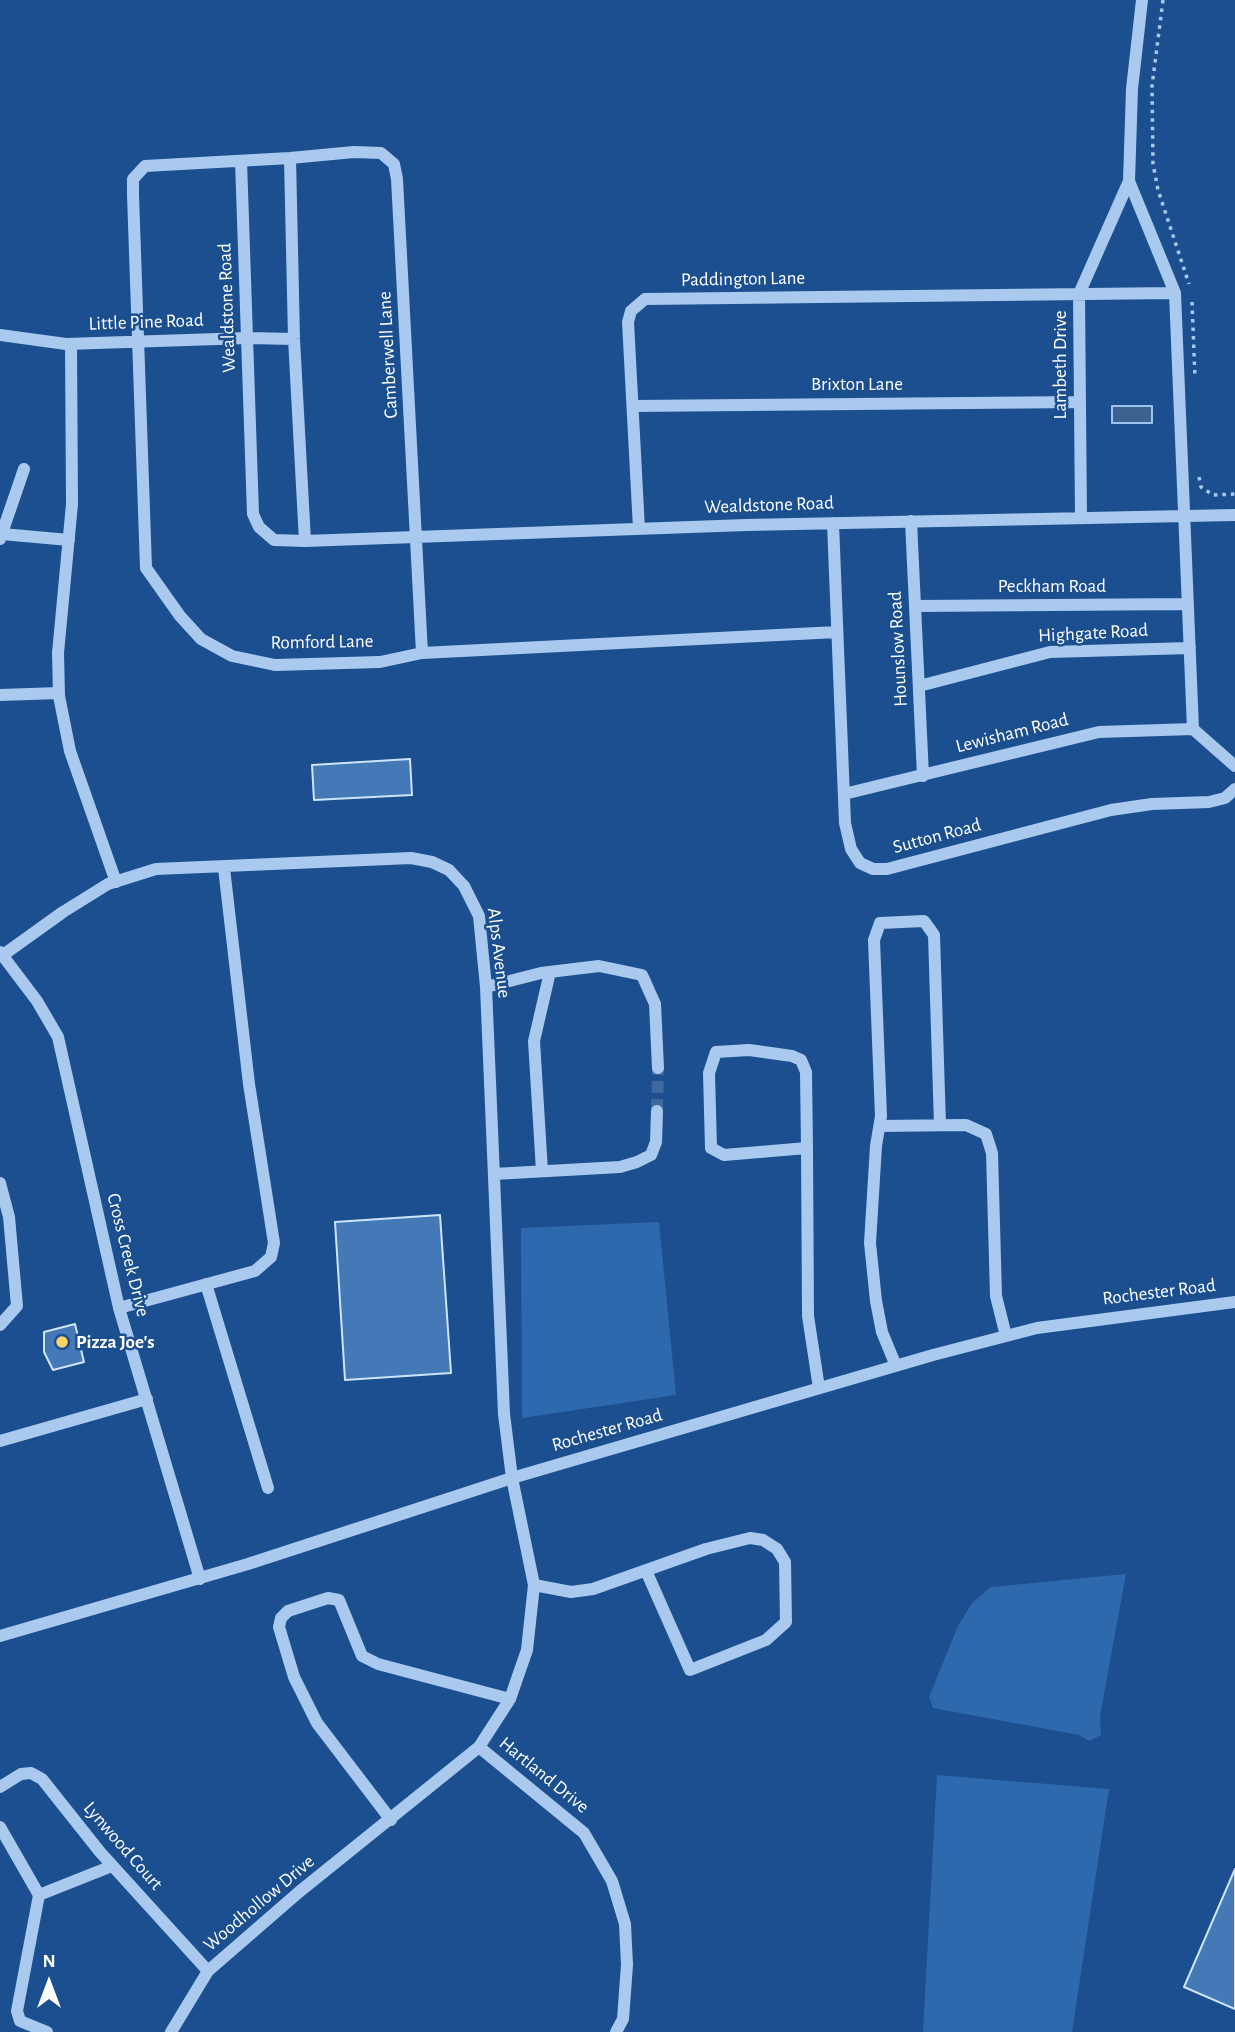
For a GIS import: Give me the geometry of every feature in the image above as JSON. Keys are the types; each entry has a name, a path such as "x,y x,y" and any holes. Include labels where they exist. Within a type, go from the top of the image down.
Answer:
{"street":[{"name":"Lambeth Drive","path":"1081,518 1079,293 1129,181 1132,89 1142,0"},
{"name":"Camberwell Lane","path":"290,159 354,152 381,153 394,164 397,179 422,653"},
{"name":"Romford Lane","path":"290,159 145,166 134,179 146,568 180,616 201,639 232,656 275,664 380,662 422,653 837,632"},
{"path":"290,159 294,339 305,541"},
{"name":"Wealdstone Road","path":"241,162 253,514 259,527 274,540 1235,514"},
{"name":"Lambeth Drive","path":"1129,181 1175,293 1185,516"},
{"path":"1079,293 1175,293"},
{"name":"Paddington Lane","path":"639,529 628,322 631,310 645,299 1079,293"},
{"name":"Little Pine Road","path":"0,335 71,344 294,339"},
{"path":"71,344 72,503 58,653 59,693 70,751 116,882"},
{"name":"Brixton Lane","path":"633,405 1080,402"},
{"path":"24,469 1,537 69,540"},
{"path":"1185,516 1193,729 1235,766"},
{"name":"Hounslow Road","path":"911,522 923,776"},
{"name":"Sutton Road","path":"833,523 846,836 860,863 873,869 887,869 1111,810 1152,804 1217,800 1225,798 1235,789"},
{"name":"Peckham Road","path":"915,606 1188,604"},
{"name":"Highgate Road","path":"919,686 1050,652 1190,648"},
{"path":"0,695 59,693"},
{"name":"Lewisham Road","path":"844,794 1098,732 1193,729"},
{"name":"Alps Avenue","path":"2,954 63,912 116,882 156,869 411,858 432,862 449,870 473,901 479,916 486,987 504,1414 512,1478"},
{"path":"119,1308 255,1271 271,1257 274,1243 249,1084 224,868"},
{"path":"895,1366 882,1332 870,1243 880,1126 876,928 880,923 924,921 934,935 940,1125"},
{"name":"Cross Creek Drive","path":"2,954 58,1037 119,1308 200,1578"},
{"path":"486,987 550,972 599,966 642,975 654,1004 658,1068"},
{"path":"542,1171 534,1041 550,972"},
{"path":"807,1147 724,1155 711,1147 709,1073 716,1052 749,1050 801,1060 806,1072 807,1147 808,1316 819,1388"},
{"path":"494,1174 620,1167 638,1162 651,1155 656,1142 657,1111"},
{"path":"880,1126 940,1125 978,1128 990,1142 996,1296 1006,1336"},
{"path":"0,1183 9,1217 17,1306 0,1325"},
{"path":"206,1284 268,1488"},
{"name":"Rochester Road","path":"0,1636 200,1578 512,1478 895,1366 1037,1328 1235,1302"},
{"path":"0,1441 147,1399"},
{"name":"Woodhollow Drive","path":"171,2032 208,1971 299,1892 479,1747 510,1699 527,1650 534,1585 512,1478"},
{"path":"534,1585 571,1592 647,1573 718,1546 751,1538 764,1540 777,1549 785,1562 786,1622 766,1640 690,1670 647,1573"},
{"path":"391,1820 317,1723 293,1677 279,1627 281,1618 288,1611 328,1598 339,1600 362,1656 378,1664 510,1699"},
{"name":"Hartland Drive","path":"479,1747 584,1833 612,1881 625,1924 628,1965 623,2019 616,2032"},
{"name":"Lynwood Court","path":"0,1787 21,1774 31,1773 42,1779 112,1866 208,1971"},
{"path":"0,1827 39,1895 17,2011 20,2021 47,2032"},
{"path":"39,1895 112,1866"}],"shaded area":[{"path":"1112,406 1152,406 1152,423 1112,423"},
{"path":"659,1222 676,1395 522,1418 521,1228"},
{"path":"1126,1574 1100,1716 1101,1735 1090,1741 1079,1735 933,1708 929,1697 958,1626 972,1603 991,1587"},
{"path":"937,1775 1109,1789 1072,2032 923,2032"}],"building":[{"path":"410,759 412,795 314,800 312,765"},
{"path":"440,1215 451,1373 345,1380 335,1222"},
{"name":"Pizza Joe's","path":"75,1324 84,1362 53,1370 44,1352 44,1332"},
{"path":"1235,1869 1235,2009 1184,1987"}],"tunnel":[{"path":"657,1111 658,1068"}],"place":[{"name":"Pizza Joe's","path":"62,1342"}]}
